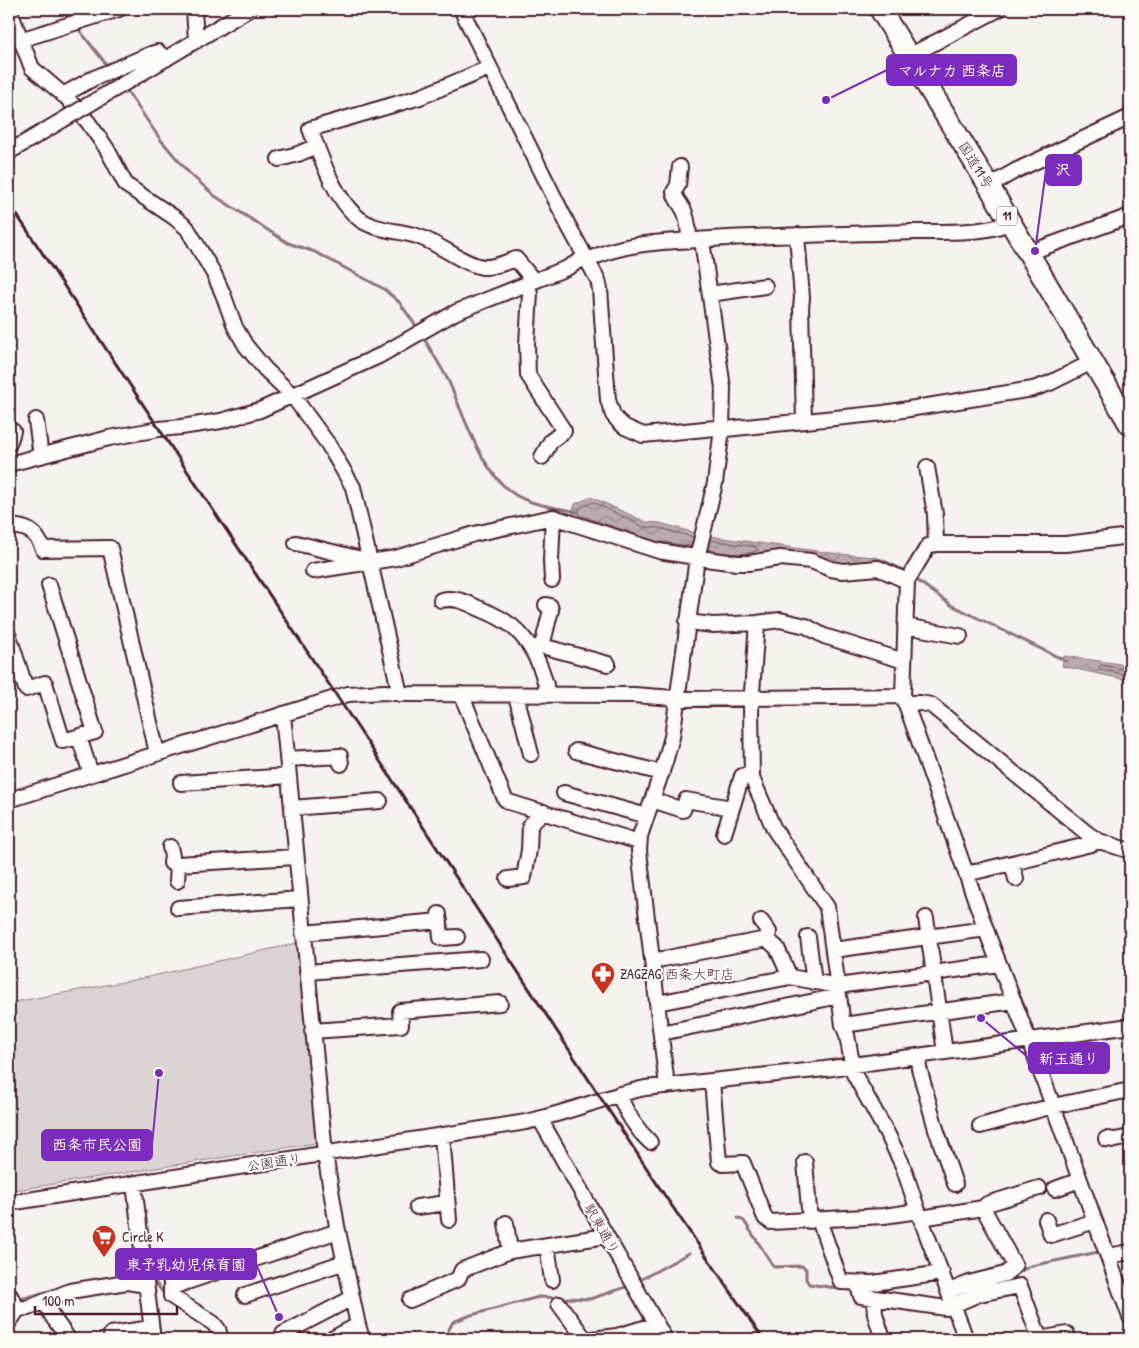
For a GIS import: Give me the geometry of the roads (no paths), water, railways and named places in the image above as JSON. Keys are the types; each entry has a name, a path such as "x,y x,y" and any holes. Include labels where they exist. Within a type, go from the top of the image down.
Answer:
{"highway":[{"name":"国道11号","path":"880,9 989,186 1130,426"}],"street":[{"path":"9,9 32,68 63,95 95,131 126,185 187,228 214,274 224,294 235,327 246,346 265,369 292,395 328,444 353,487 400,694"},
{"path":"20,40 119,9"},
{"path":"194,9 196,41"},
{"path":"9,152 249,9"},
{"path":"461,9 574,237 594,272 600,289 606,391 613,415 626,427 643,435 884,413 1033,389 1050,383 1092,362"},
{"path":"909,56 996,9"},
{"path":"63,95 92,79 151,54 158,52 166,58"},
{"path":"489,68 420,97 310,129 324,166 348,208 357,218 374,226 417,236 444,248 454,255 482,266 493,266 516,259 530,282 527,344 528,375 564,431 551,441 542,457"},
{"path":"989,186 1015,171 1130,117"},
{"path":"278,159 298,154 316,146"},
{"path":"667,1086 639,842 672,737 697,556 715,483 722,429 723,388 710,294 696,240 688,224 685,212 675,197 674,192 678,185 680,168"},
{"path":"1028,253 1130,216"},
{"path":"9,464 109,438 159,428 244,416 380,356 456,312 614,249 638,244 696,240 998,228 1010,222"},
{"path":"797,235 802,298 800,308 804,421"},
{"path":"710,294 765,286"},
{"path":"36,420 41,456"},
{"path":"9,444 13,431"},
{"path":"927,467 933,497 936,544"},
{"path":"552,580 553,517"},
{"path":"313,571 396,558 474,534 553,517 643,547 749,563 780,558 811,561 831,569 843,571 878,568 909,577"},
{"path":"9,526 24,527 38,537 43,549 110,548 157,754"},
{"path":"1130,536 1066,544 936,544 928,546 909,577 904,661 904,700 986,929 1029,1040 1130,1316"},
{"path":"296,543 370,562"},
{"path":"9,636 26,689 45,683 62,742 95,732 48,585"},
{"path":"441,600 450,598 468,603 504,620 537,648 608,664"},
{"path":"546,605 550,606 551,610 537,648 548,695"},
{"path":"687,622 713,625 780,620 806,626 824,636 904,661"},
{"path":"757,623 752,698 752,772 759,796 774,829 827,907 843,1025 848,1035 854,1074 903,1166 966,1339"},
{"path":"905,626 960,636"},
{"path":"9,800 348,694 368,692 400,694 634,695 678,698 904,700 931,705 1088,834 1099,841 1130,851"},
{"path":"461,694 505,799 639,842"},
{"path":"516,695 531,754"},
{"path":"283,714 325,1154 338,1231 362,1339"},
{"path":"79,737 91,774"},
{"path":"576,751 662,773"},
{"path":"287,759 340,756 341,764"},
{"path":"724,834 742,776 752,772"},
{"path":"180,783 289,776"},
{"path":"564,793 647,816"},
{"path":"652,800 682,810 686,800 732,808"},
{"path":"292,808 380,801"},
{"path":"508,879 524,877 529,850 530,825 544,812"},
{"path":"966,874 1099,841"},
{"path":"170,847 171,863 178,864 296,857"},
{"path":"1012,863 1016,880"},
{"path":"177,882 178,864"},
{"path":"178,908 300,898"},
{"path":"303,933 440,918 441,938 457,937"},
{"path":"926,918 945,1052"},
{"path":"761,921 769,932 767,939"},
{"path":"833,950 986,929"},
{"path":"808,937 814,982"},
{"path":"652,961 767,939"},
{"path":"767,939 777,948 790,977"},
{"path":"307,972 481,959"},
{"path":"661,1033 839,991 934,973 999,964"},
{"path":"657,1003 790,977 814,982 839,991"},
{"path":"843,1025 1014,1001"},
{"path":"312,1030 401,1025 400,1011 500,1003"},
{"name":"公園通り","path":"9,1203 540,1119 619,1094 645,1088 852,1065 1130,1026"},
{"path":"918,1056 919,1068 936,1129 956,1184"},
{"path":"712,1081 719,1162 723,1164 743,1163 765,1218 770,1222 920,1215 983,1208 987,1204 1039,1188"},
{"path":"980,1126 1053,1106 1130,1090"},
{"path":"619,1094 625,1110 638,1131 650,1142"},
{"name":"駅東通り","path":"540,1119 665,1339"},
{"path":"442,1135 449,1220"},
{"path":"1106,1139 1115,1140 1130,1137"},
{"path":"805,1162 815,1221 841,1282 862,1291 946,1308 952,1299 969,1283 1005,1274 1015,1266 983,1208"},
{"path":"1055,1189 1080,1180"},
{"path":"111,1334 152,1334 134,1184"},
{"path":"417,1207 447,1203"},
{"path":"1046,1220 1051,1235 1095,1220"},
{"path":"506,1223 510,1251"},
{"path":"172,1287 338,1231"},
{"path":"410,1300 458,1279 462,1270 510,1251 606,1236"},
{"path":"547,1245 552,1280"},
{"path":"1106,1251 1130,1252"},
{"path":"245,1295 345,1262"},
{"path":"18,1308 28,1308 70,1291 145,1279 166,1268 172,1287 171,1296 213,1323 218,1329 221,1339"},
{"path":"862,1291 873,1283 942,1273"},
{"path":"952,1299 1020,1286 1039,1339 1068,1334"},
{"path":"862,1291 875,1314 883,1339"},
{"path":"9,1294 18,1308"},
{"path":"283,1334 352,1298"},
{"path":"46,1301 48,1311 68,1339"},
{"path":"559,1304 585,1339"},
{"path":"10,1321 18,1308"},
{"path":"592,1339 617,1336 656,1323"},
{"path":"332,1339 358,1325"}],"water":[{"path":"591,497 646,522 660,523 699,534 722,538 874,557 908,571 906,573 860,566 753,558 660,547 560,512 572,515 575,504"},
{"path":"1064,656 1127,665 1130,668 1130,683 1122,679 1062,666"}],"waterway":[{"path":"61,9 71,21"},
{"path":"77,27 109,68"},
{"path":"125,88 160,139 189,173 215,196 288,243 315,252 384,289 399,302 419,330"},
{"path":"422,335 449,382 483,458 502,484 514,494 528,501 577,512"},
{"path":"914,578 951,605 1066,661"},
{"path":"738,1218 744,1221 774,1267 802,1266 806,1269 806,1279 809,1284 856,1291"},
{"path":"993,1284 1003,1281 1031,1266 1103,1251"},
{"path":"642,1279 689,1253"},
{"path":"149,1280 154,1281 167,1298"},
{"path":"448,1331 453,1322 471,1315 539,1297 590,1299 626,1287"},
{"path":"17,1300 57,1289"},
{"path":"428,1339 441,1334"}],"railway":[{"path":"9,203 372,749 661,1190 763,1339"}],"place":[{"name":"マルナカ 西条店","path":"826,100"},
{"name":"沢","path":"1035,251"},
{"name":"ZAGZAG 西条大町店","path":"603,995"},
{"name":"新玉通り","path":"981,1018"},
{"name":"西条市民公園","path":"159,1073"},
{"name":"Circle K","path":"104,1258"},
{"name":"東予乳幼児保育園","path":"279,1317"}]}
